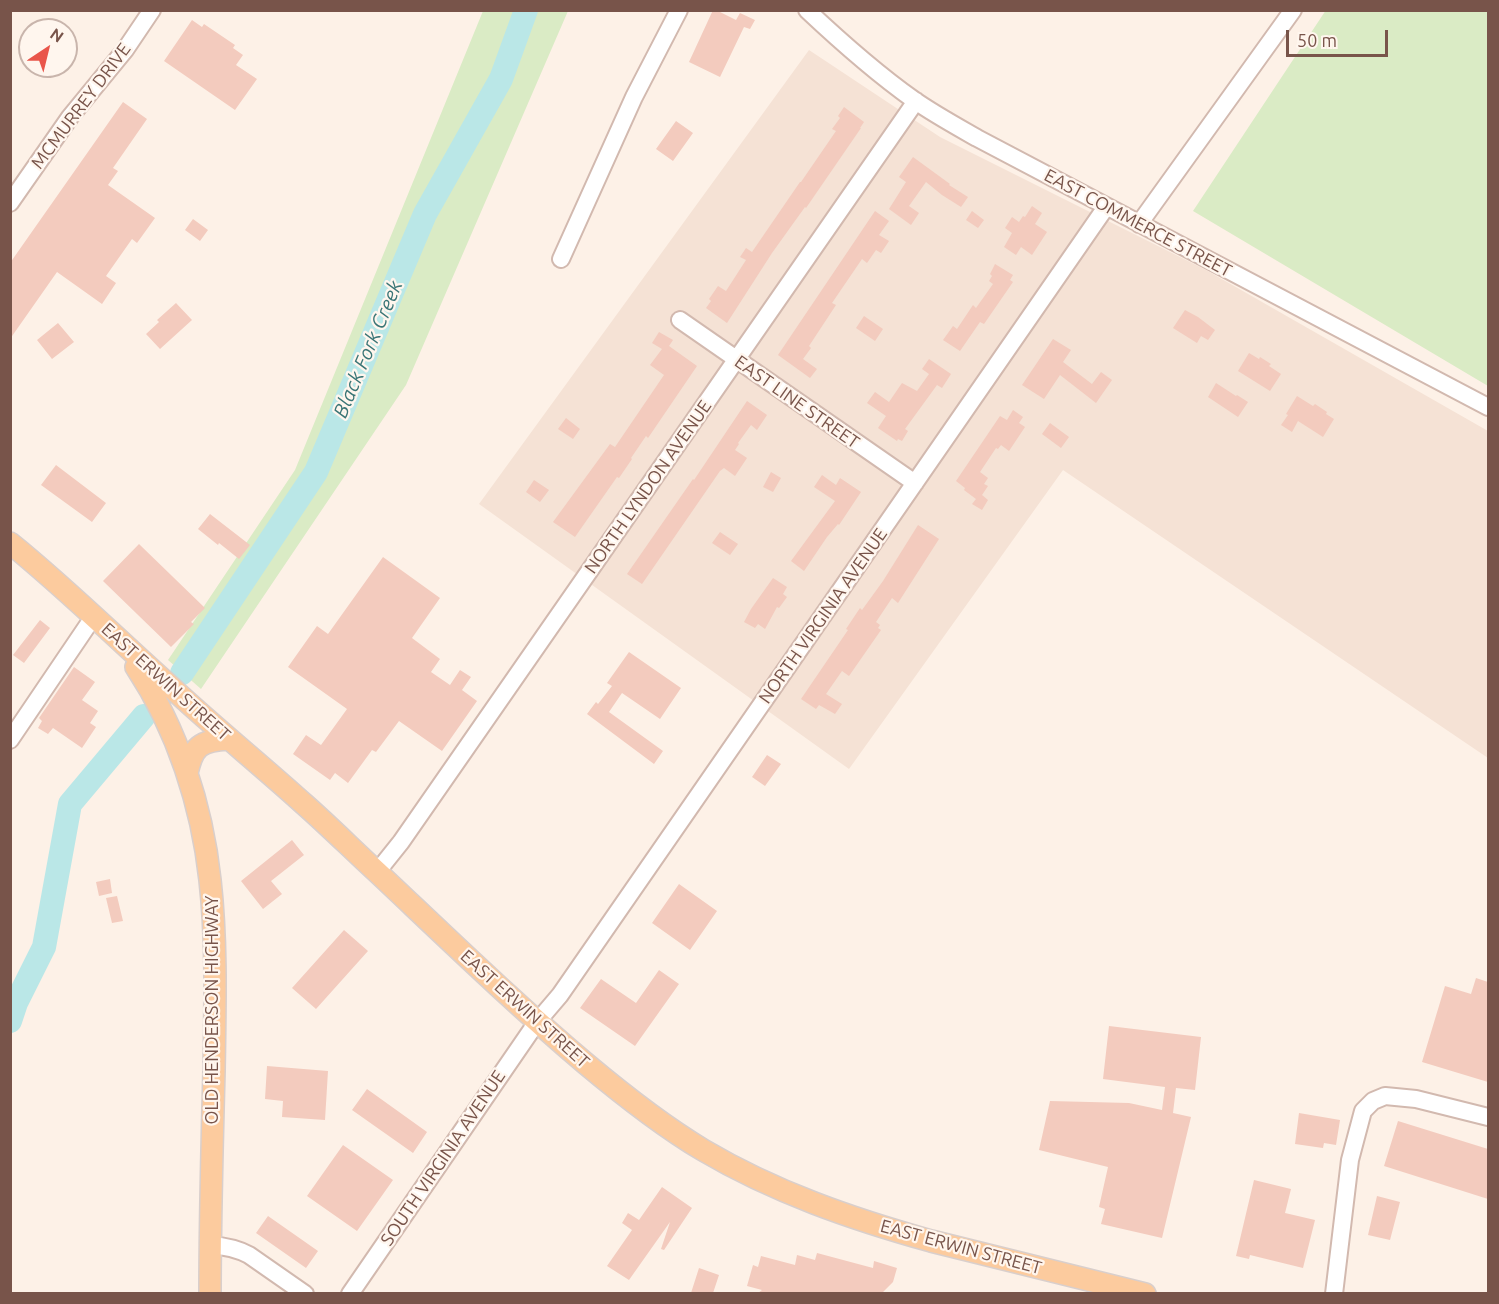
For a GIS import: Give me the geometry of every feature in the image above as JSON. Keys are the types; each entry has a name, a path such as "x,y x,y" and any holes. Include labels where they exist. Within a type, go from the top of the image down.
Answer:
{"main road":[{"name":"EAST ERWIN STREET","path":"10,543 51,576 228,739 305,804 537,1022 604,1079 672,1131 702,1150 768,1185 832,1210 897,1231 1145,1293"},
{"name":"OLD HENDERSON HIGHWAY","path":"118,638 151,689 174,738 187,773 202,829 210,880 215,998 210,1293"},
{"path":"187,773 192,753 198,747 205,742 228,739"}],"street":[{"name":"MCMURREY DRIVE","path":"13,194 70,117 125,50 152,10"},
{"path":"561,259 634,97 679,10"},
{"name":"EAST COMMERCE STREET","path":"807,10 880,75 916,101 977,138 1488,407"},
{"path":"1139,224 1293,10"},
{"name":"NORTH LYNDON AVENUE","path":"377,872 415,822 916,101"},
{"name":"NORTH VIRGINIA AVENUE","path":"537,1022 560,995 1106,207"},
{"name":"EAST LINE STREET","path":"680,320 915,483"},
{"path":"10,740 94,616"},
{"name":"SOUTH VIRGINIA AVENUE","path":"350,1293 537,1022"},
{"path":"1334,1293 1350,1160 1364,1111 1373,1101 1385,1096 1416,1100 1488,1117"},
{"path":"210,1245 230,1247 249,1255 305,1293"}],"shaded area":[{"path":"809,50 940,137 1206,270 1488,431 1488,758 1063,470 849,769 479,504"}],"green space":[{"path":"1326,10 1488,11 1488,386 1193,211"},
{"path":"483,11 568,11 406,385 201,689 168,660 295,470"}],"building":[{"path":"713,10 736,20 740,13 755,20 750,29 744,27 720,77 689,62"},
{"path":"192,20 202,27 204,24 235,45 233,48 243,55 236,65 257,79 235,110 164,61"},
{"path":"123,102 147,119 113,168 118,171 108,185 155,218 137,243 132,239 106,276 116,283 102,304 57,272 10,339 10,263"},
{"path":"844,107 864,122 861,128 772,253 727,323 706,308 711,301 709,299 718,286 726,291 746,260 740,257 746,248 752,252 801,182 836,131 832,129"},
{"path":"676,121 693,133 673,161 656,149"},
{"path":"913,157 968,197 961,207 926,182 909,206 919,213 911,225 889,209 906,182 899,177"},
{"path":"1032,206 1042,213 1035,224 1047,232 1032,255 1021,247 1016,255 1004,247 1012,233 1005,228 1012,217 1019,222"},
{"path":"875,211 889,221 879,235 889,241 881,253 876,250 867,263 862,259 832,303 836,305 803,359 817,369 810,378 778,355"},
{"path":"972,211 984,220 978,228 966,220"},
{"path":"193,219 208,230 200,241 185,230"},
{"path":"995,264 1013,275 1010,280 1013,282 984,324 980,322 960,351 943,340 953,326 957,329 973,305 976,308 993,284 989,281"},
{"path":"176,303 192,320 160,349 146,334 159,322 157,320"},
{"path":"1185,310 1215,330 1208,340 1201,336 1197,343 1173,328"},
{"path":"864,316 883,329 875,341 856,328"},
{"path":"58,323 74,342 52,359 37,340"},
{"path":"659,332 673,340 669,346 697,366 648,438 646,436 619,478 617,477 575,537 553,522 610,444 615,447 664,375 650,365 662,349 652,343"},
{"path":"1053,339 1071,350 1063,362 1092,384 1101,372 1112,380 1096,403 1060,375 1044,399 1022,385"},
{"path":"1249,353 1271,364 1269,366 1281,374 1270,391 1238,371"},
{"path":"929,359 951,374 942,388 937,385 905,429 908,431 902,441 898,439 897,441 878,428 886,416 867,403 875,392 889,402 902,383 917,391 929,374 922,369"},
{"path":"1216,383 1248,402 1238,417 1208,397"},
{"path":"1297,396 1313,406 1315,404 1334,419 1323,437 1298,421 1292,432 1281,425"},
{"path":"747,401 767,415 757,430 751,425 738,443 735,450 747,458 735,476 724,468 720,471 642,584 627,574"},
{"path":"1013,410 1023,417 1019,423 1025,427 1009,451 1001,445 998,449 996,448 980,472 988,478 984,484 988,486 982,495 988,500 982,510 972,504 976,499 956,481 1000,416 1007,420"},
{"path":"566,418 580,429 573,439 558,429"},
{"path":"1050,423 1069,437 1061,448 1042,434"},
{"path":"56,465 106,503 92,522 41,485"},
{"path":"771,472 781,478 773,492 763,487"},
{"path":"822,475 836,485 840,478 861,492 804,571 791,561 835,501 814,487"},
{"path":"534,480 549,490 540,502 526,492"},
{"path":"210,514 250,545 239,559 198,529"},
{"path":"918,525 939,539 898,603 892,598 876,622 880,625 878,628 881,630 849,676 842,671 826,694 842,704 835,714 819,705 816,709 801,699 848,630 846,629 860,608 862,610 883,581"},
{"path":"720,532 738,544 730,555 712,543"},
{"path":"139,544 205,608 191,622 194,624 171,647 103,581"},
{"path":"383,557 440,598 412,638 440,659 431,672 450,685 460,670 471,677 462,690 477,701 442,751 399,721 376,752 372,750 348,783 335,773 330,780 293,754 306,735 321,745 347,709 288,667 317,626 328,634"},
{"path":"773,578 787,587 783,594 787,597 779,608 777,607 765,629 758,624 755,628 744,622"},
{"path":"40,620 50,628 24,663 13,655"},
{"path":"629,652 681,688 660,719 622,693 609,712 663,751 654,764 587,714 612,686 607,683"},
{"path":"74,667 95,682 82,700 98,711 90,723 96,727 82,748 53,728 48,734 38,728 42,721 39,718"},
{"path":"767,755 781,764 765,786 752,777"},
{"path":"292,840 304,855 271,881 282,894 263,909 241,881"},
{"path":"110,879 112,893 99,896 96,882"},
{"path":"679,884 717,911 690,950 652,923"},
{"path":"117,896 123,921 112,923 106,898"},
{"path":"344,930 368,951 316,1009 292,988"},
{"path":"659,970 679,984 635,1046 580,1008 601,979 636,1003"},
{"path":"1476,978 1488,982 1488,1082 1422,1062 1445,986 1471,994"},
{"path":"1109,1026 1201,1037 1195,1090 1176,1088 1173,1113 1191,1117 1162,1238 1101,1224 1105,1209 1099,1207 1108,1167 1039,1150 1050,1101 1129,1103 1162,1110 1165,1087 1103,1079"},
{"path":"267,1066 328,1071 325,1120 282,1117 283,1101 265,1099"},
{"path":"367,1089 427,1132 413,1153 352,1110"},
{"path":"1299,1113 1340,1120 1336,1145 1324,1143 1323,1148 1295,1144"},
{"path":"1398,1121 1488,1149 1488,1199 1384,1166"},
{"path":"343,1145 393,1180 357,1231 307,1196"},
{"path":"1254,1180 1291,1189 1285,1213 1315,1220 1303,1268 1250,1255 1249,1259 1236,1256"},
{"path":"662,1187 692,1208 664,1250 661,1249 670,1222 629,1280 607,1266 632,1230 622,1223 628,1213 639,1220"},
{"path":"1377,1196 1400,1202 1390,1240 1368,1235"},
{"path":"268,1216 318,1251 306,1268 256,1233"},
{"path":"817,1253 873,1268 874,1261 897,1268 893,1282 882,1293 758,1293 762,1290 747,1286 753,1265 758,1267 761,1256 795,1265 797,1255 815,1260"},
{"path":"699,1268 719,1275 713,1293 691,1293"}],"waterway":[{"name":"Black Fork Creek","path":"182,673 316,472 425,214 501,79 526,10"},
{"name":"Black Fork Creek","path":"10,1021 16,1003 44,947 70,804 144,716"}]}
